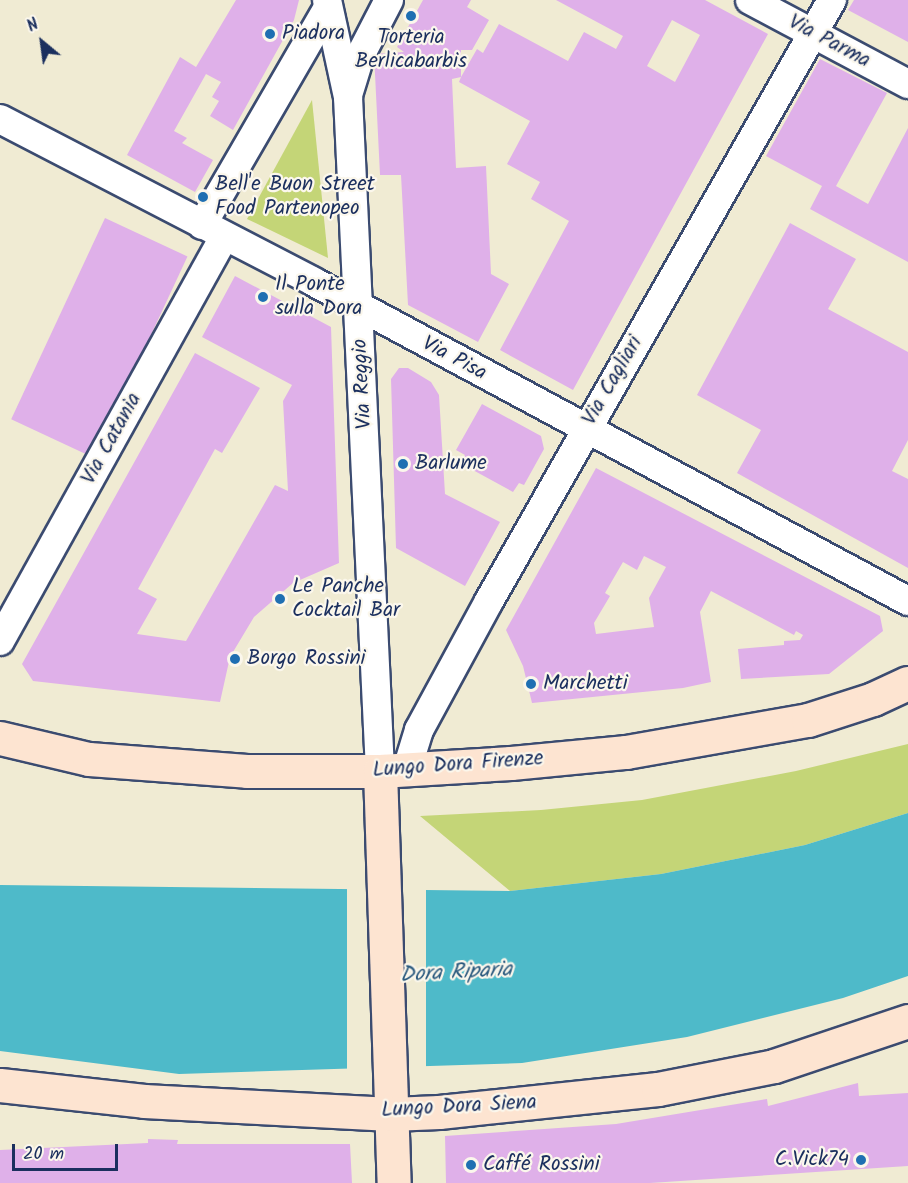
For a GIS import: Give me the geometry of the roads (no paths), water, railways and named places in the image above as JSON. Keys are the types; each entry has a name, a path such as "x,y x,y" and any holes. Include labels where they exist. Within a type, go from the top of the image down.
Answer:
{"street":[{"path":"348,97 360,56 389,0"},
{"name":"Via Parma","path":"750,0 908,84"},
{"name":"Via Cagliari","path":"393,770 419,729 585,429 832,0"},
{"name":"Via Reggio","path":"327,4 348,97 360,307 393,770"},
{"name":"Via Catania","path":"0,641 213,231 327,4"},
{"name":"Via Pisa","path":"0,119 360,307 908,601"},
{"name":"Lungo Dora Firenze","path":"0,738 89,759 247,771 393,770 574,757 723,736 844,710 908,683"},
{"path":"393,770 380,808 394,1183"},
{"name":"Lungo Dora Siena","path":"0,1085 144,1101 390,1098 550,1102 658,1089 774,1066 908,1021"}],"water":[{"name":"Dora Riparia","path":"908,813 908,976 843,998 687,1037 522,1063 179,1074 0,1051 0,885 510,891 661,874 805,845"}],"place":[{"name":"Torteria Berlicabarbis","path":"411,16"},
{"name":"Piadora","path":"270,34"},
{"name":"Bell'e Buon Street Food Partenopeo","path":"203,197"},
{"name":"Il Ponte sulla Dora","path":"263,297"},
{"name":"Barlume","path":"403,464"},
{"name":"Le Panche Cocktail Bar","path":"280,599"},
{"name":"Borgo Rossini","path":"235,659"},
{"name":"Marchetti","path":"531,684"},
{"name":"C.Vick74","path":"861,1160"},
{"name":"Caffé Rossini","path":"471,1165"}]}
